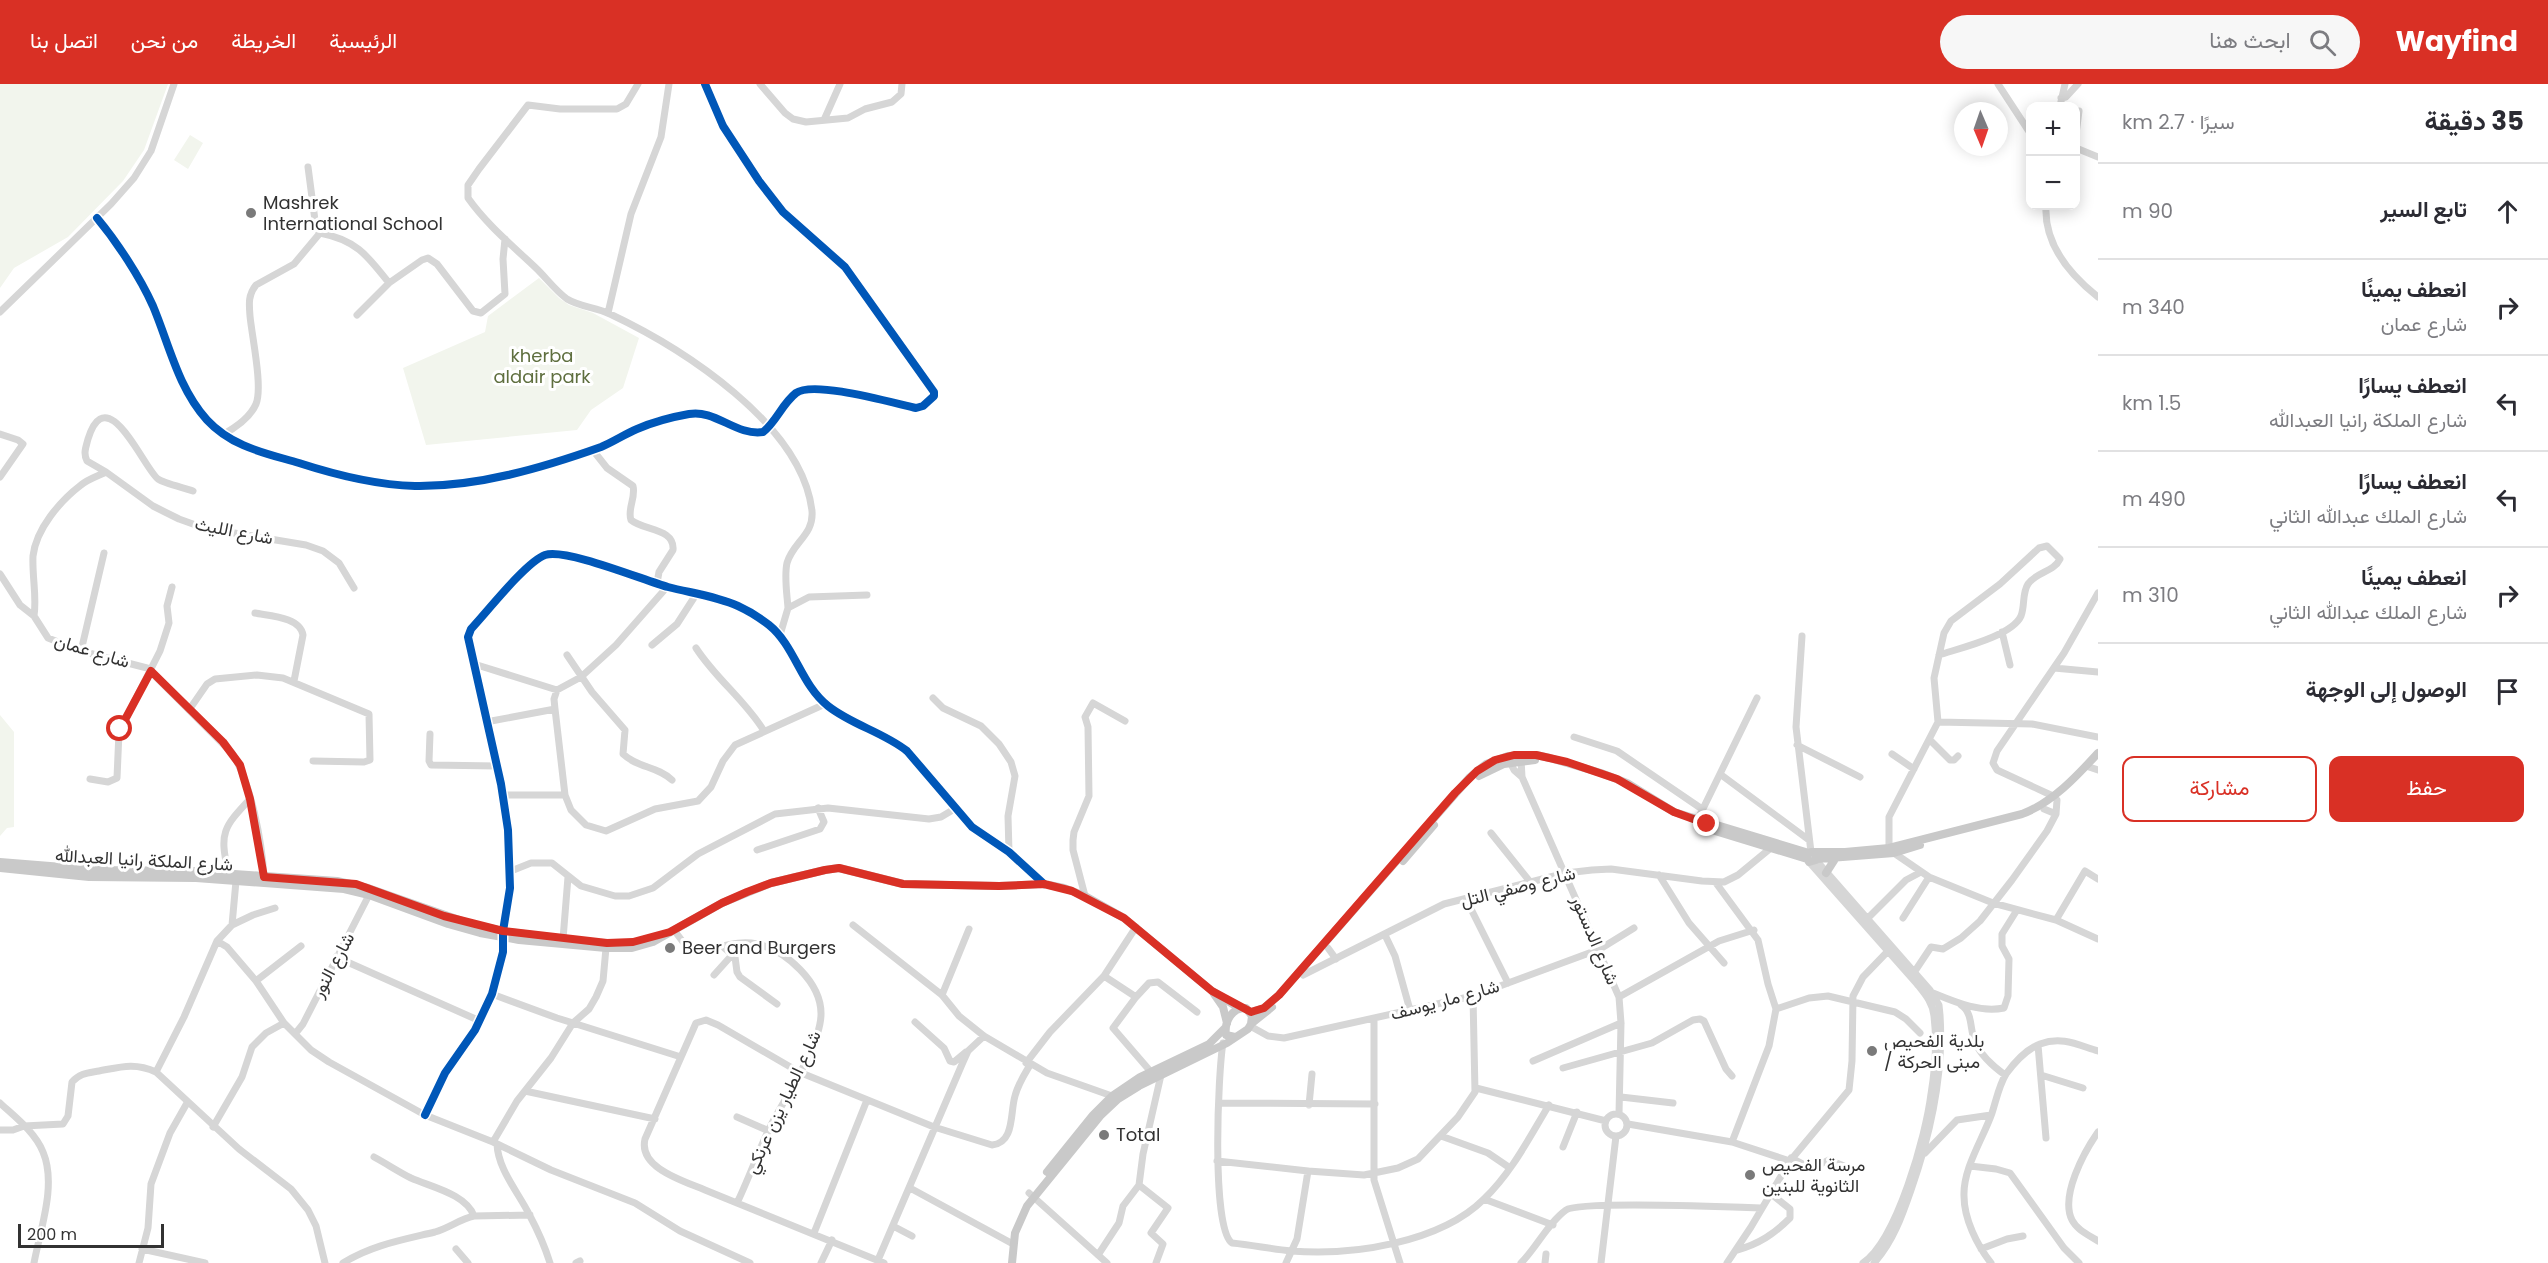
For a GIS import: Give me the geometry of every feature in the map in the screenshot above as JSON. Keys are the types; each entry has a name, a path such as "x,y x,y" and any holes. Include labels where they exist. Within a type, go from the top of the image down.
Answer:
{"main road":[{"path":"1521,758 1600,776 1626,788 1662,812 1685,823 1812,857 1835,859 1892,850 2014,820 2044,809 2095,763"},
{"path":"1251,1025 1251,1012 1264,1008 1279,995 1470,777 1486,764 1509,759 1550,758 1627,783 1674,812 1697,821 1812,857 1892,850 2022,814 2055,798"},
{"path":"1031,1194 1118,1099 1161,1075 1222,1046 1273,1006 1328,948 1467,788 1488,770 1509,759"},
{"path":"1826,873 1835,859"},
{"name":"شارع الملكة رانيا العبدالله","path":"0,862 100,870 192,871 356,884 444,916 503,934 623,943 672,931"},
{"name":"شارع الملكة رانيا العبدالله","path":"0,868 89,877 196,878 309,886 369,895 448,924 606,948 641,946 664,938 672,931 722,903 747,892 771,883 825,870 839,868 903,884 999,886 1044,884 1085,896 1124,918 1212,991 1239,1008 1246,1008 1251,1012"},
{"name":"شارع الملكة رانيا العبدالله","path":"1212,991 1223,1007 1226,1028"},
{"path":"1007,1263 1017,1225 1031,1194 1093,1115 1112,1096 1151,1072 1209,1044 1226,1028 1231,1015 1239,1008"},
{"path":"1226,1028 1229,1037 1235,1037"},
{"path":"1011,1243 1012,1263"}],"street":[{"path":"0,312 121,195 145,163 174,84"},
{"path":"638,84 626,104 620,108 560,109 528,105 479,169 467,192 474,206 566,298 582,306 609,313 720,379 749,405 785,447 798,467 812,510 810,529 793,550 787,562 788,608 780,635"},
{"path":"609,313 631,214 661,137 669,84"},
{"path":"97,218 110,234 151,302 174,363 204,417 222,435 241,446 315,468 381,483 413,486 443,485 519,472 592,449 638,429 690,413 705,414 753,433 763,432 800,390 837,391 916,408 923,406 935,394 845,267 783,212 764,188 723,126 705,84"},
{"path":"760,84 778,106 793,119 806,122 848,118 870,107 892,102 901,94 902,84"},
{"path":"824,120 840,84"},
{"path":"1998,84 2026,126"},
{"path":"2060,102 2065,84"},
{"path":"2061,98 2066,97 2078,84"},
{"path":"2080,150 2098,157"},
{"path":"308,167 316,228 320,233 346,240 372,262 389,283"},
{"path":"2046,210 2046,225 2053,246 2079,281 2098,297"},
{"path":"222,435 246,418 257,402 258,384 249,307 251,291 256,285 294,264 320,233"},
{"path":"357,315 389,283 422,260 432,260 473,311 481,313 505,294 503,259 506,239"},
{"name":"شارع الليث","path":"193,491 158,479 126,432 113,421 105,419 97,421 92,426 85,453 87,461 153,506 204,528 306,545 323,551 339,563 354,588"},
{"path":"0,434 20,440 23,444 0,477"},
{"path":"592,449 607,468 633,486 634,493 629,514 631,520 665,534 672,540 673,550 659,572 657,584"},
{"path":"34,616 36,601 33,555 38,536 49,519 79,487 106,472"},
{"path":"1939,655 2002,632 2021,617 2026,589 2030,581 2060,561 2047,546 2036,550 2000,584 1951,621 1944,633 1939,655 1934,678 1938,722 1889,817 1892,850 1929,877 1993,903 2056,920 2098,939"},
{"path":"81,651 104,553"},
{"path":"425,1115 445,1072 480,1021 492,994 503,952 511,871 503,795 468,644 471,629 531,565 545,555 561,554 657,584 739,606 770,626 780,635 806,679 825,704 861,727 885,736 907,751 978,831 1009,852 1044,884"},
{"name":"شارع عمان","path":"0,574 20,605 34,616 48,638 81,651 139,665 151,671 232,753 240,765 250,799 264,877"},
{"path":"667,586 627,635 581,677 557,690 554,699 565,795 571,810 580,821 600,830 613,829 655,808 698,801 711,787 732,748 825,704"},
{"path":"90,779 108,782 117,778 118,732 151,671 168,627 167,606 172,587"},
{"path":"652,645 677,624 697,593"},
{"path":"1915,970 1931,947 1943,949 1961,938 1980,921 2040,841 2056,814 2055,798 1994,766 1997,751 2054,668 2098,593"},
{"path":"788,608 809,597 867,595"},
{"path":"255,613 294,622 301,629 303,635 294,681"},
{"path":"2002,632 2010,665"},
{"path":"1802,636 1797,745 1812,857 1891,948 1915,970 1932,993 1940,1015 1936,1099 1923,1155"},
{"path":"696,648 711,670 749,708 764,731"},
{"path":"567,655 581,677 625,730 623,754 634,763 661,770 672,780"},
{"path":"474,664 557,690"},
{"path":"2054,668 2098,672"},
{"path":"189,710 207,684 224,677 270,675 294,681 368,713 371,717 370,760 364,762 313,761"},
{"path":"933,698 943,708 981,726 999,744 1011,762 1015,776 1007,824 1009,852"},
{"path":"1697,821 1756,698"},
{"path":"1085,896 1073,850 1073,840 1090,792 1085,715 1093,703 1125,721"},
{"path":"486,722 555,710"},
{"path":"1938,722 2015,723 2098,737"},
{"path":"430,734 429,761 431,765 497,766"},
{"path":"1574,738 1617,752 1702,809"},
{"path":"1930,740 1950,760 1958,756"},
{"path":"1797,745 1860,777"},
{"path":"1892,754 1914,769"},
{"name":"شارع الدستور","path":"1521,758 1522,777"},
{"name":"شارع الدستور","path":"1509,759 1522,777 1600,949 1619,997 1621,1023 1619,1114"},
{"path":"1720,774 1809,840"},
{"path":"503,795 565,795"},
{"path":"228,871 222,849 224,838 232,820 250,799"},
{"path":"757,849 820,829 824,822 818,808"},
{"path":"511,871 531,863 546,862 557,866 568,877 592,890 623,897 653,888 698,854 754,823 781,812 840,808 929,819 941,817 956,808"},
{"path":"2044,809 2056,814"},
{"path":"1491,833 1531,883"},
{"path":"1731,1142 1769,1046 1776,1009 1763,964 1761,947 1754,930 1716,883 1738,875 1772,847"},
{"path":"1812,857 1891,948 1929,1000 1934,1015 1932,1094 1924,1130 1894,1235 1874,1263"},
{"path":"1906,880 1912,866"},
{"name":"شارع وصفي التل","path":"1303,975 1428,911 1566,873 1611,869 1716,883"},
{"path":"2056,920 2085,871 2098,879"},
{"path":"1867,919 1906,880 1921,872"},
{"path":"1659,875 1689,922 1724,963"},
{"path":"563,939 568,877"},
{"path":"1903,918 1929,877"},
{"path":"232,925 236,881"},
{"name":"شارع النور","path":"295,1034 303,1024 369,895"},
{"path":"1466,899 1508,983"},
{"path":"156,1072 184,1017 217,941 232,925 274,908"},
{"path":"1932,993 1961,1005 1993,1010 2004,1008 2008,996 2009,959 2002,946 2002,934 2017,910"},
{"path":"853,925 942,995 959,1016 984,1036 1028,1064 1067,1082 1112,1096"},
{"path":"968,1051 934,1127 881,1261 683,1181 649,1161 643,1146 693,1028 699,1021 706,1020 733,1032 798,1072 934,1127 985,1143 1000,1143 1010,1129 1015,1095 1028,1064 1050,1032 1104,976 1136,927"},
{"name":"شارع مار يوسف","path":"1251,1025 1268,1036 1284,1038 1473,996 1600,949 1634,928"},
{"path":"942,995 969,929"},
{"path":"1619,997 1709,946 1754,930"},
{"name":"شارع الطيار يزن عرنكي","path":"672,931 689,950 745,942 767,946 796,966 813,988 820,1010 818,1030 737,1203"},
{"path":"1385,935 1395,956 1410,1010"},
{"path":"217,941 227,947 256,981 284,1023 329,1062 425,1115 495,1143 551,1170 635,1203 680,1231 750,1263"},
{"path":"721,945 736,958 737,972 740,977 777,1004"},
{"path":"256,981 301,946"},
{"path":"550,1263 530,1215 504,1169 495,1143 525,1091 551,1058 573,1023 589,1008 601,988 606,948"},
{"path":"1328,948 1336,959"},
{"path":"1728,1263 1791,1160 1849,1090 1854,992 1860,982 1891,948"},
{"path":"714,975 732,955"},
{"path":"336,957 480,1021"},
{"path":"1104,976 1136,997"},
{"path":"1151,1072 1113,1028 1136,997 1149,983 1158,982 1197,1012"},
{"path":"492,994 573,1023 681,1057"},
{"path":"1217,1161 1308,1171 1373,1174 1408,1164 1426,1153 1469,1103 1476,1088 1473,996"},
{"path":"1776,1009 1819,996 1853,1002 1900,1015 1920,1033"},
{"path":"1961,1005 1969,1016 1974,1041 1978,1048 2005,1075"},
{"path":"1374,1019 1373,1174 1400,1263"},
{"path":"1563,1068 1652,1043 1693,1020 1700,1019 1704,1022 1726,1069 1732,1076"},
{"path":"915,1022 944,1048 950,1061 954,1062 984,1036"},
{"path":"213,1127 238,1085 256,1042 284,1023"},
{"path":"1533,1061 1621,1023"},
{"path":"1226,1028 1222,1046 1217,1161 1224,1233 1230,1242 1293,1251 1349,1249 1395,1244 1440,1228 1459,1218 1484,1199 1510,1168 1549,1105"},
{"path":"1992,1263 1981,1249 1970,1225 1964,1198 1970,1166 2005,1075 2026,1052 2038,1045 2063,1040 2098,1052"},
{"path":"2038,1045 2046,1138"},
{"path":"0,1130 14,1130 24,1125 55,1125 65,1122 68,1116 71,1085 82,1074 126,1065 156,1072 213,1127 291,1189 304,1205 316,1226 325,1263"},
{"path":"1309,1105 1312,1074"},
{"path":"1031,1194 1102,1260 1119,1223 1123,1206 1139,1185 1143,1154 1161,1075"},
{"path":"2041,1075 2083,1088"},
{"path":"1476,1088 1606,1121"},
{"path":"525,1091 655,1119"},
{"path":"1620,1097 1673,1103"},
{"path":"814,1233 867,1100"},
{"path":"0,1103 24,1125 42,1150 48,1174 46,1199 34,1263"},
{"path":"139,1263 148,1228 152,1184 167,1140 187,1103"},
{"path":"1219,1103 1375,1104"},
{"path":"1563,1147 1577,1112"},
{"path":"1628,1124 1624,1133 1616,1136 1607,1131 1606,1121 1611,1115 1619,1114 1628,1124 1731,1142 1812,1168 1829,1160 1844,1167"},
{"path":"1863,1263 1884,1240 1923,1155 1957,1120 1991,1115"},
{"path":"737,1117 769,1131"},
{"path":"2098,1132 2077,1170 2069,1201 2070,1215 2075,1225 2098,1241"},
{"path":"1441,1136 1488,1154 1510,1168"},
{"path":"1601,1263 1616,1136"},
{"path":"374,1157 409,1177 448,1194 469,1208 474,1216"},
{"path":"1970,1166 1996,1169 2010,1173 2017,1179 2064,1248 2079,1263"},
{"path":"1286,1263 1293,1251 1301,1221 1308,1171"},
{"path":"1139,1185 1168,1208 1151,1233 1163,1244 1156,1263"},
{"path":"910,1188 1011,1243"},
{"path":"1737,1250 1754,1245 1774,1234 1790,1218 1790,1209 1770,1193"},
{"path":"1484,1199 1553,1225"},
{"path":"1521,1263 1571,1207 1608,1205 1761,1208"},
{"path":"343,1263 378,1245 437,1231 464,1218 530,1215"},
{"path":"893,1226 912,1236"},
{"path":"1981,1249 2007,1239 2023,1236"},
{"path":"821,1263 832,1240"},
{"path":"142,1249 205,1263"},
{"path":"456,1249 468,1263"},
{"path":"1545,1263 1546,1254"}],"green space":[{"path":"0,84 168,84 144,150 123,181 68,237 14,268 0,288"},
{"path":"190,135 203,143 188,169 174,160"},
{"name":"kherba aldair park","path":"539,278 569,305 593,313 639,338 623,388 591,410 577,430 426,445 403,368 485,332 488,316"},
{"path":"0,715 14,732 14,827 7,828 0,836"}],"cycle path":[{"path":"97,218 142,283 181,380 207,420 227,437 250,448 342,475 386,484 415,486 486,480 579,455 643,426 689,414 708,415 744,430 763,432 791,397 805,390 835,391 916,408 923,406 934,396 934,392 845,267 783,212 759,181 723,126 705,84"},
{"path":"425,1115 445,1073 475,1030 492,994 503,952 503,931 510,888 508,830 501,784 468,637 471,629 507,588 537,559 545,555 555,554 587,560 668,587 721,600 758,617 778,634 811,687 828,706 907,751 972,827 1009,852 1044,884"}],"place":[{"name":"Mashrek International School","path":"251,213"},
{"name":"Beer and Burgers","path":"670,948"},
{"name":"بلدية الفحيص / مبنى الحركة","path":"1872,1051"},
{"name":"Total","path":"1104,1135"},
{"name":"مرسة الفحيص الثانوية للبنين","path":"1750,1175"}],"route":[{"path":"120,729 151,671 223,742 240,765 250,799 264,877 356,884 471,924 503,931 607,943 633,942 670,932 747,892 803,874 839,868 903,884 1055,885 1085,896 1124,918 1212,991 1239,1008 1243,1007 1251,1012 1264,1008 1279,995 1455,793 1477,771 1495,760 1520,754 1567,762 1627,783 1674,812 1707,824"}]}
